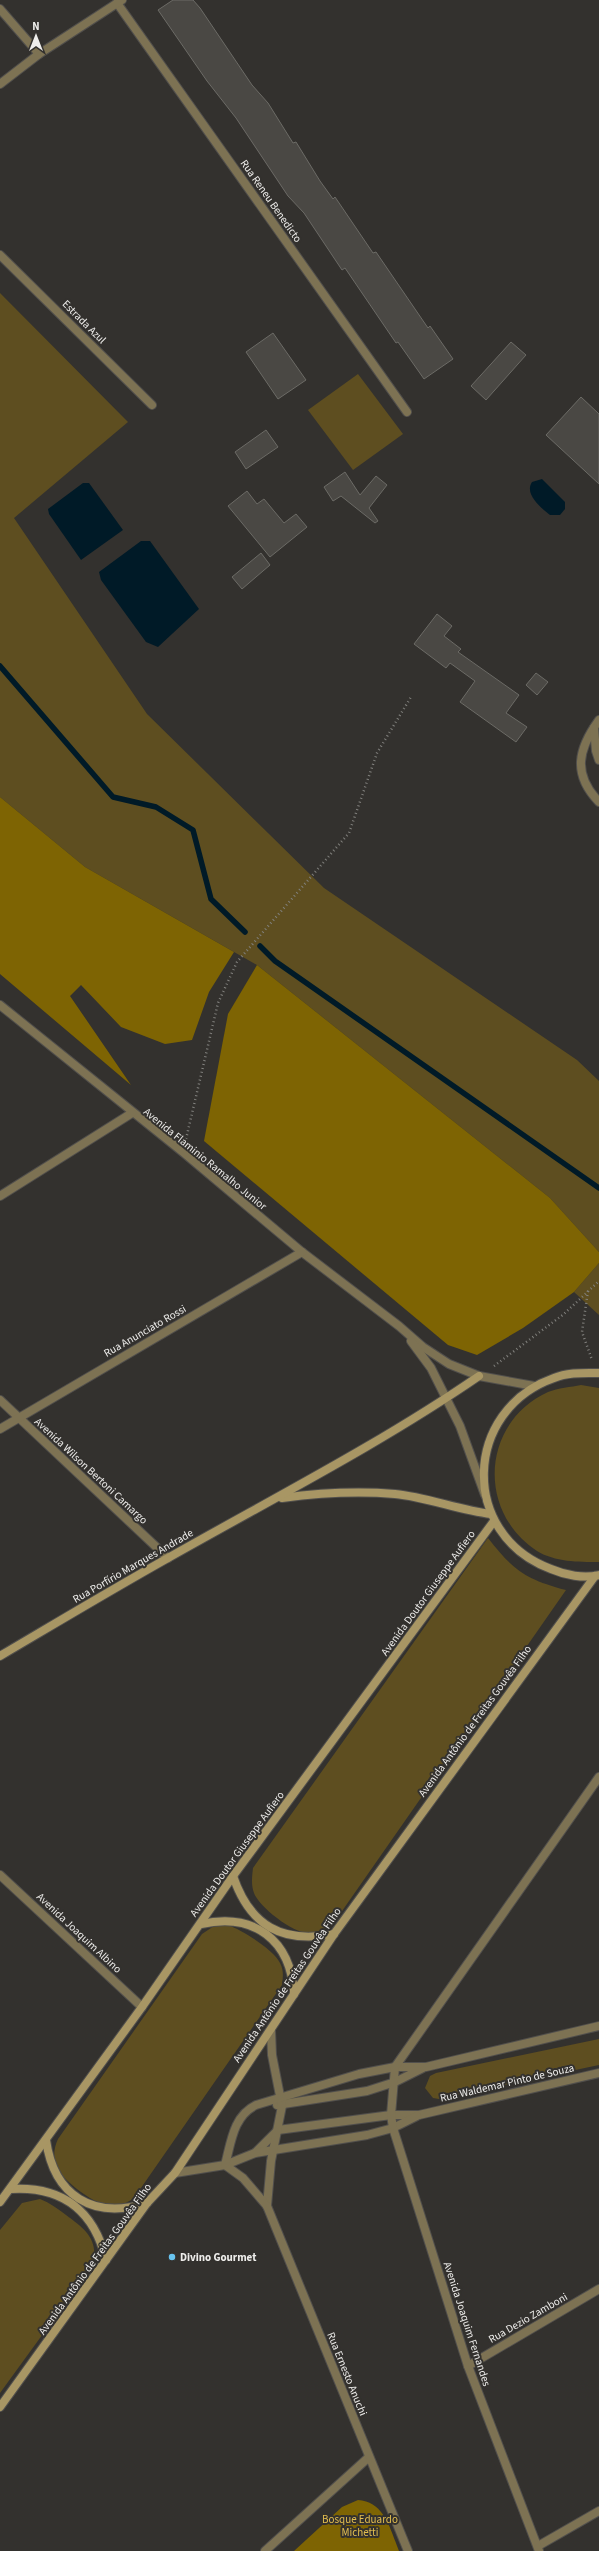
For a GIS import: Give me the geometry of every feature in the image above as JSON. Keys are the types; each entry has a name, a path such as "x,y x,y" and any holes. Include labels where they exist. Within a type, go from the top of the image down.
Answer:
{"street":[{"path":"0,84 39,54 119,2"},
{"name":"Rua Reneu Benedicto","path":"119,2 407,412"},
{"path":"0,9 39,54"},
{"name":"Estrada Azul","path":"0,255 152,405"},
{"path":"596,723 596,751 599,760"},
{"path":"596,723 584,743 580,762 583,778 591,793 599,802"},
{"name":"Avenida Flaminio Ramalho Junior","path":"0,1005 132,1113 184,1153 302,1252 399,1326 423,1347 443,1359 479,1376 534,1386"},
{"path":"0,1196 132,1113"},
{"name":"Rua Anunciato Rossi","path":"0,1429 302,1252"},
{"name":"Avenida Flaminio Ramalho Junior","path":"399,1326 431,1368 460,1426 485,1496"},
{"path":"597,1370 555,1377 534,1386 517,1399 502,1415 492,1433 484,1468 485,1496 493,1517 512,1545 536,1564 564,1574 597,1576"},
{"name":"Rua Porfírio Marques Andrade","path":"0,1656 168,1558 279,1498 446,1398 479,1376"},
{"name":"Avenida Wilson Bertoni Camargo","path":"0,1400 168,1558"},
{"name":"Rua Porfírio Marques Andrade","path":"279,1498 347,1493 396,1494 493,1517"},
{"name":"Avenida Doutor Giuseppe Aufiero","path":"0,2202 11,2189 142,2007 233,1876 493,1517"},
{"name":"Avenida Antônio de Freitas Gouvêa Filho","path":"0,2407 147,2203 175,2173 334,1934 597,1576"},
{"path":"395,2068 599,1777"},
{"name":"Avenida Joaquim Albino","path":"0,1875 142,2007"},
{"path":"233,1876 240,1897 253,1915 270,1928 290,1936 312,1939 334,1934"},
{"path":"201,1924 218,1920 235,1921 252,1925 267,1934 279,1946 288,1960 293,1977 294,1994"},
{"path":"225,2165 236,2123 246,2110 282,2097 359,2074 395,2068 426,2067 599,2026"},
{"name":"Rua Ernesto Anuchi","path":"267,2206 274,2150 282,2106 282,2097 272,2055 271,2030"},
{"path":"265,2103 282,2106 360,2092 395,2082 426,2067"},
{"name":"Avenida Joaquim Fernandes","path":"395,2068 391,2115 393,2128 468,2366 538,2549"},
{"name":"Rua Waldemar Pinto de Souza","path":"419,2115 599,2073"},
{"path":"255,2152 278,2130 391,2115 419,2115"},
{"path":"175,2173 225,2165 255,2152 367,2135 393,2128 419,2115"},
{"path":"46,2140 49,2160 57,2178 70,2193 88,2204 108,2210 128,2209 147,2203"},
{"name":"Rua Ernesto Anuchi","path":"225,2165 243,2178 267,2206 408,2551"},
{"path":"11,2189 30,2188 48,2191 81,2210 93,2225 102,2242 106,2260"},
{"name":"Rua Dezio Zamboni","path":"468,2366 599,2289"},
{"path":"265,2551 369,2457"},
{"path":"538,2549 599,2511"}],"path":[{"path":"184,1153 189,1120 218,1003 237,962 350,833 377,753 411,696"},
{"path":"479,1376 508,1358 564,1314 599,1280"},
{"path":"588,1291 582,1332 588,1354 597,1370"}],"shaded area":[{"path":"0,293 128,422 14,518 147,714 324,888 577,1060 599,1081 599,1252 550,1198 257,965 85,867 0,797"},
{"path":"358,374 403,434 353,470 308,410"},
{"path":"599,1263 599,1315 574,1292"},
{"path":"581,1385 599,1388 599,1562 559,1559 544,1555 537,1551 517,1534 504,1514 496,1491 495,1468 499,1445 510,1424 526,1406 548,1392"},
{"path":"488,1538 505,1558 521,1572 540,1582 566,1590 333,1924 313,1933 296,1930 278,1919 257,1899 252,1887 253,1868"},
{"path":"228,1925 257,1941 277,1958 282,1968 282,1985 134,2198 124,2204 114,2207 99,2203 81,2192 59,2172 54,2156 58,2139 202,1934 214,1926"},
{"path":"599,2039 599,2065 439,2099 433,2098 425,2088 430,2076 436,2073"},
{"path":"40,2199 54,2206 73,2220 89,2236 94,2248 93,2265 0,2393 0,2230 22,2203"}],"green space":[{"path":"0,797 85,867 234,952 209,992 192,1040 165,1044 121,1027 81,985 70,996 131,1085 0,974"},
{"path":"257,965 550,1198 599,1252 599,1263 574,1292 523,1328 477,1355 448,1345 204,1141 228,1014"},
{"name":"Bosque Eduardo Michetti","path":"358,2500 375,2506 380,2511 389,2526 399,2551 294,2551 342,2507"}],"water":[{"path":"542,479 565,502 565,509 560,515 550,515 538,505 532,496 530,487 532,482"},
{"path":"83,483 89,483 123,530 81,560 49,514 48,509"},
{"path":"141,541 150,541 199,609 158,647 146,642 101,580 99,572"}],"building":[{"path":"173,0 193,0 200,8 252,85 268,103 293,143 296,142 320,181 333,199 335,197 373,253 376,252 428,328 430,326 453,359 424,379 398,342 396,343 345,268 342,270 304,213 288,196 236,118 207,81 158,10"},
{"path":"273,333 306,380 278,399 246,352"},
{"path":"511,342 526,355 486,400 471,386"},
{"path":"581,397 599,414 599,484 546,435"},
{"path":"266,430 278,447 246,469 235,452"},
{"path":"345,472 360,495 376,476 387,485 369,508 378,521 375,523 341,496 333,501 324,487"},
{"path":"247,491 257,504 264,499 284,523 296,514 307,527 270,557 228,506"},
{"path":"261,553 270,565 242,589 232,577"},
{"path":"437,614 452,626 444,636 461,649 458,652 519,695 506,713 527,727 516,742 460,702 475,681 450,663 446,668 414,644"},
{"path":"536,673 548,682 537,695 526,685"}],"waterway":[{"path":"0,666 113,797 156,807 193,830 211,899 245,932"},
{"path":"260,946 275,961 599,1188"}],"place":[{"name":"Divino Gourmet","path":"172,2257"}]}
